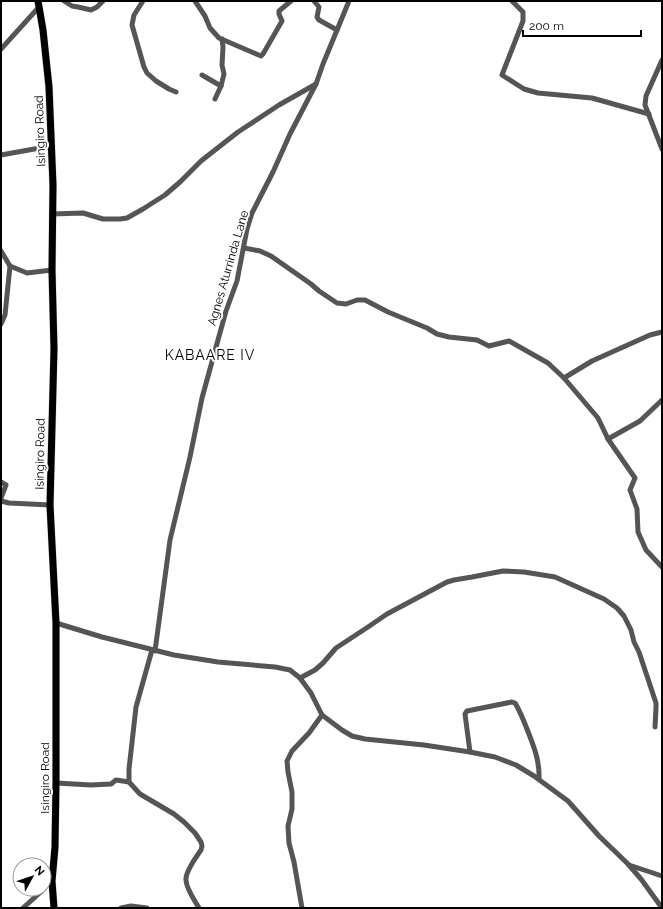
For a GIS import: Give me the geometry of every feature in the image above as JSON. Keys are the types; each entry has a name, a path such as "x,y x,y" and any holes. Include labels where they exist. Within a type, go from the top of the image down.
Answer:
{"main road":[{"name":"Isingiro Road","path":"39,4 49,87 53,185 52,270 54,349 50,505 56,623 55,847 52,881 54,908"}],"street":[{"path":"64,1 72,6 91,10 103,1"},
{"path":"143,1 137,8 132,25 144,67 148,74 156,82 176,92"},
{"path":"195,1 205,16 210,28 219,38 261,56 282,21 279,11 291,1"},
{"path":"314,1 319,7 317,10 317,17 319,20 337,30"},
{"name":"Agnes Aturrinda Lane","path":"129,782 129,769 136,707 153,650 170,540 190,457 202,398 224,317 237,281 247,229 252,213 316,84 349,1"},
{"path":"512,1 523,12 523,21 502,75 524,89 538,93 592,98 649,114"},
{"path":"1,49 39,4"},
{"path":"215,99 221,86 224,74 222,65 222,39"},
{"path":"662,60 646,96 645,105 662,149"},
{"path":"202,75 221,86"},
{"path":"52,214 83,213 103,219 127,218 165,195 200,161 238,132 279,105 316,84"},
{"path":"1,155 51,146"},
{"path":"244,248 260,251 271,256 337,303 346,304 357,300 365,300 437,334 477,340 489,346 509,341 548,362 564,378 598,418 608,439 635,478 630,490 637,509 638,532 646,550 662,567"},
{"path":"1,250 9,264 4,315 1,324"},
{"path":"1,262 9,264 27,273 52,270"},
{"path":"564,378 592,361 650,335 662,332"},
{"path":"608,439 640,421 662,400"},
{"path":"1,482 6,485 1,499 9,503 50,505"},
{"path":"300,678 315,670 336,648 387,614 446,582 503,571 524,572 555,577 575,585 604,599 617,608 624,616 631,630 656,703 655,726"},
{"path":"56,623 102,637 174,655 290,670 300,678 311,693 322,715 352,736 470,752 495,757 516,765 568,801 599,836 628,864 662,908"},
{"path":"470,752 465,714 467,712 512,702 515,703 533,744 538,760 538,779"},
{"path":"302,908 289,843 288,826 292,809 292,792 287,761 292,751 309,733 322,715"},
{"path":"56,782 91,785 111,784 116,780 129,782 140,794 179,818 195,833 202,846 186,874 185,880 199,908"},
{"path":"628,864 662,876"},
{"path":"23,908 35,897"},
{"path":"121,908 131,906 148,908"}],"district":[{"name":"KABAARE IV","path":"210,355"}]}
